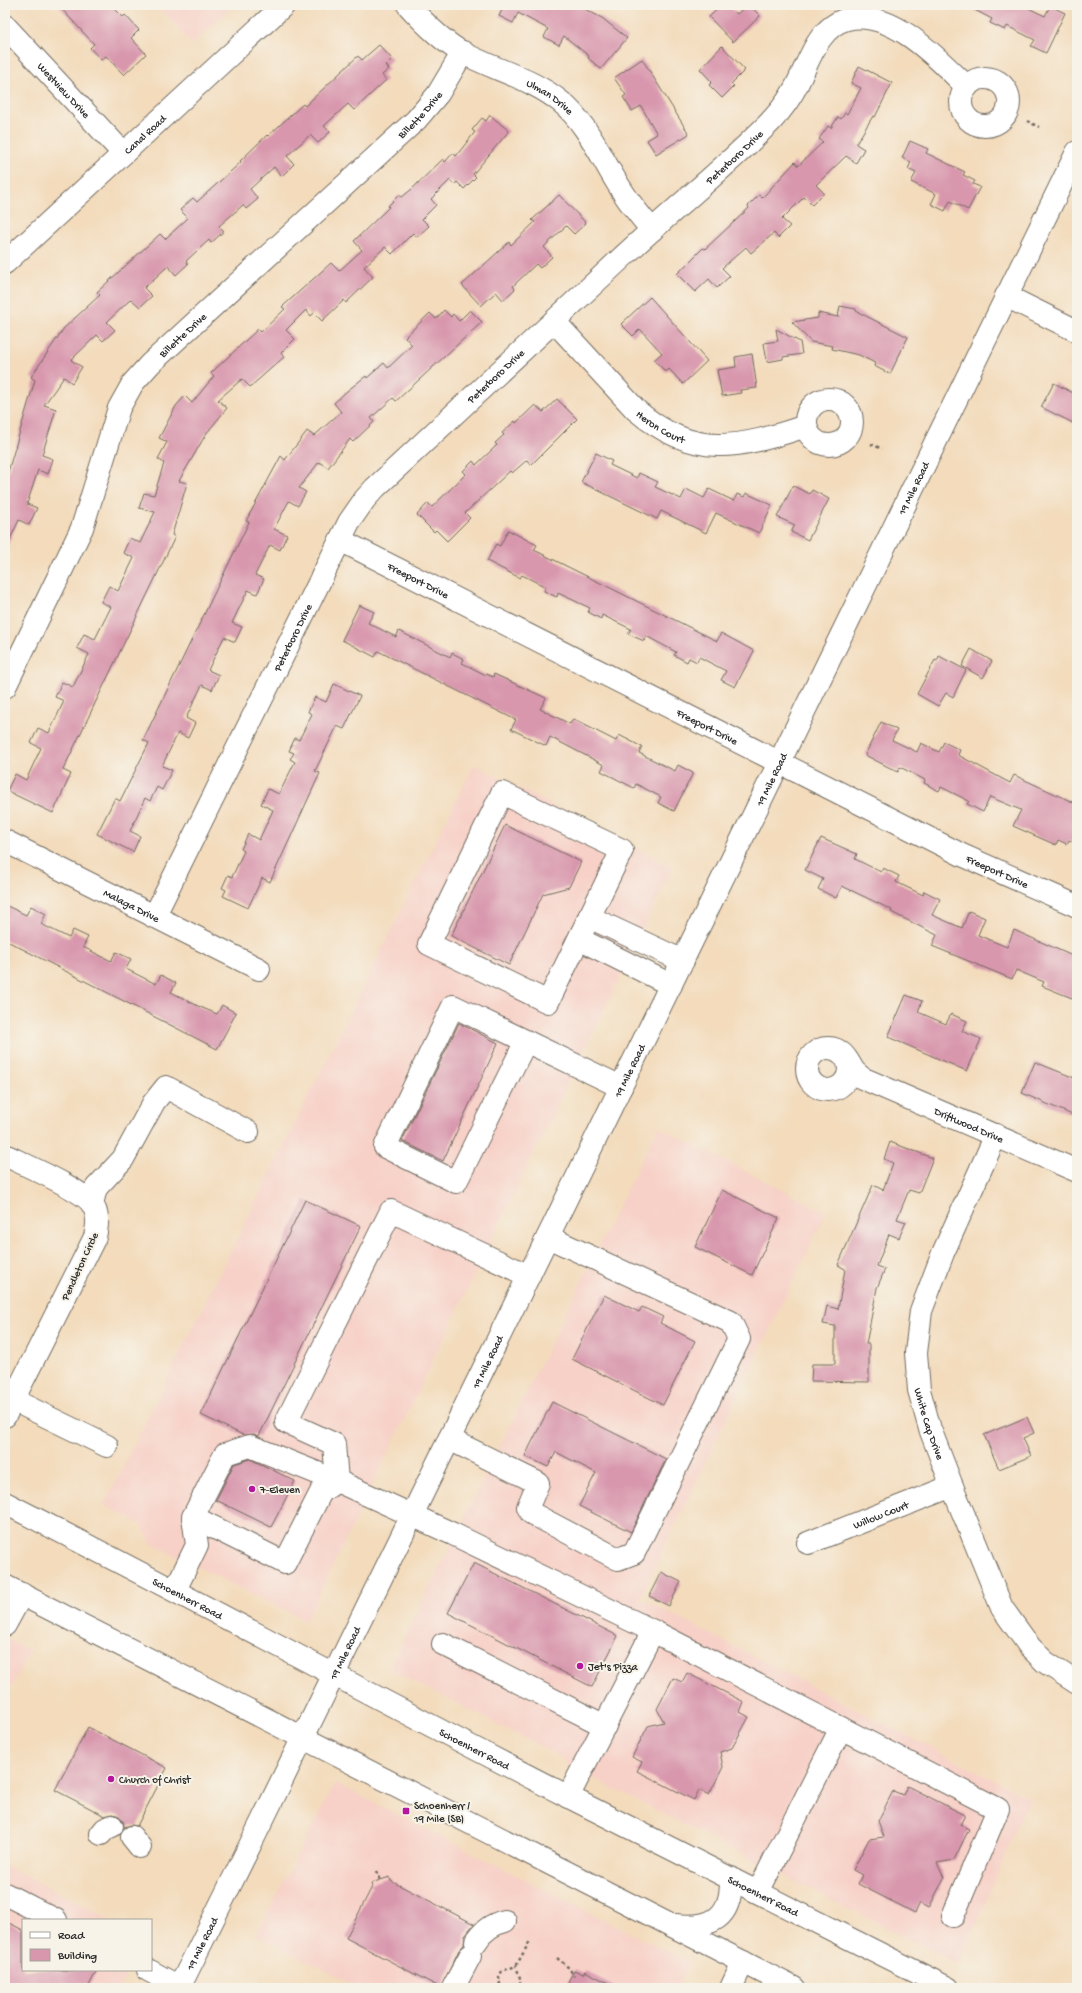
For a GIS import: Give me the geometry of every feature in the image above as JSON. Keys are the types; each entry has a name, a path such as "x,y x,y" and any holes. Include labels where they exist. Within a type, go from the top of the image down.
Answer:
{"street":[{"name":"Canal Road","path":"5,263 284,5"},
{"name":"Ulman Drive","path":"408,5 436,32 463,52 535,86 560,101 568,108 585,129 629,203 652,230"},
{"name":"Peterboro Drive","path":"154,917 340,540 356,511 375,488 774,118 794,90 818,42 835,25 845,20 867,18 902,32 927,50 967,87"},
{"name":"Westview Drive","path":"5,26 123,153"},
{"name":"Billette Drive","path":"5,687 82,528 113,424 125,395 133,383 150,364 416,120 438,94 463,52"},
{"name":"19 Mile Road","path":"179,1988 449,1440 1077,152"},
{"path":"1006,296 1077,330"},
{"name":"Heron Court","path":"554,321 636,410 647,420 671,435 698,443 729,446 755,441 806,426"},
{"name":"Freeport Drive","path":"340,540 962,855 1077,906"},
{"path":"502,793 622,850 579,939 548,1002 429,944 502,793"},
{"name":"Malaga Drive","path":"5,841 259,969"},
{"path":"589,917 682,961"},
{"path":"579,939 671,985"},
{"path":"526,1041 456,1182 385,1147 453,1006 526,1041 621,1087"},
{"name":"Driftwood Drive","path":"862,1078 827,1090 814,1085 807,1073 807,1066 813,1054 825,1048 839,1050 854,1071 862,1078 1077,1171"},
{"path":"841,1086 849,1075 848,1061"},
{"path":"92,1204 96,1188 123,1159 154,1102 166,1087 248,1132"},
{"name":"White Cap Drive","path":"996,1135 943,1253 921,1311 916,1353 919,1390 930,1429 1002,1608 1030,1647 1045,1662 1077,1683"},
{"path":"5,1155 82,1194 92,1204"},
{"name":"Pendleton Circle","path":"9,1408 95,1237 98,1222 94,1206 92,1204"},
{"path":"336,1481 334,1444 286,1422 391,1211 529,1276"},
{"path":"449,1440 538,1483 528,1507 531,1513 618,1558 634,1553 740,1339 731,1322 548,1237"},
{"path":"9,1408 107,1446"},
{"path":"175,1590 197,1545 192,1517 225,1454 250,1446 336,1481 372,1499 412,1515 654,1632 998,1809 953,1916"},
{"path":"192,1517 285,1563 322,1492 336,1481"},
{"name":"Willow Court","path":"808,1543 952,1486"},
{"name":"Schoenherr Road","path":"5,1503 175,1590 261,1637 568,1797 948,1988"},
{"path":"5,1625 13,1590 794,1988"},
{"path":"568,1797 654,1632"},
{"path":"443,1644 605,1726"},
{"path":"758,1892 841,1728"},
{"path":"672,1925 701,1926 718,1919 725,1911 730,1900 731,1878"},
{"path":"5,1894 54,1919"},
{"path":"453,1988 473,1949 485,1930 493,1924 505,1921"},
{"path":"731,1988 743,1962"},
{"path":"150,1971 179,1988"}],"path":[{"path":"1027,121 1039,127"},
{"path":"870,444 882,449"},
{"path":"377,1871 381,1881"},
{"path":"500,1985 499,1977 502,1971 516,1966 530,1941"},
{"path":"557,1958 569,1968 574,1976"},
{"path":"515,1988 521,1981 516,1966"}],"shaded area":[{"path":"157,5 234,5 192,44"},
{"path":"474,765 673,867 306,1621 152,1544 142,1525 104,1505"},
{"path":"658,1127 826,1212 640,1598 1029,1798 959,1965 567,1765 561,1757 389,1669"},
{"path":"5,1638 30,1651 5,1699"},
{"path":"335,1783 689,1963 676,1988 360,1988 256,1935"},
{"path":"5,1866 109,1919 22,1919 22,1971 128,1971 119,1988 5,1988"}],"building":[{"path":"58,5 111,5 123,17 125,15 139,30 131,38 146,54 124,75 106,56 101,60 90,48 94,44"},
{"path":"501,5 577,5 602,18 627,38 601,69 588,58 589,56 564,36 559,45 544,37 548,29 518,13 513,23 499,16 504,6"},
{"path":"722,5 728,5 737,14 747,5 750,5 760,16 733,42 709,17"},
{"path":"965,5 1022,5 1045,16 1050,6 1065,13 1046,53 1031,46 1035,40 1007,26 1005,30 990,23 992,19"},
{"path":"379,45 392,59 386,65 389,69 382,75 386,80 354,110 348,104 324,126 330,132 318,143 310,135 287,156 294,164 282,176 274,167 250,189 258,199 246,209 243,205 219,226 224,231 211,243 209,240 186,261 188,264 176,275 168,266 144,288 152,296 140,307 131,299 107,322 115,330 103,341 97,335 71,360 82,367 72,383 64,377 44,405 56,409 42,455 53,459 48,474 38,470 27,504 37,508 29,525 19,520 5,550 5,482 35,380 31,377 64,328 100,295 97,292 160,234 165,239 188,218 180,210 193,198 197,202 241,162 240,161 267,135 268,136 303,104 305,106 358,56 362,60"},
{"path":"722,46 745,70 731,84 734,86 722,98 709,85 712,82 700,69"},
{"path":"642,59 689,134 656,154 647,140 657,134 641,106 632,111 623,97 626,95 614,78"},
{"path":"859,66 892,83 875,117 873,116 856,144 864,149 856,163 846,156 816,185 824,193 812,205 804,197 782,219 790,226 778,238 774,233 751,253 746,247 722,268 730,276 717,288 709,279 695,292 677,274 703,248 705,249 749,208 748,206 759,195 762,198 795,162 798,166 823,142 819,139 828,126 831,128 838,117 841,119 845,113 847,114 861,88 851,83"},
{"path":"490,115 509,131 473,174 476,177 464,189 457,182 454,185 450,180 431,199 436,205 422,219 429,226 417,237 413,233 392,254 385,247 364,267 373,277 346,303 344,300 322,321 314,313 311,316 306,310 286,330 295,339 281,353 284,357 250,387 242,379 218,400 227,408 206,434 179,481 187,483 172,535 175,537 63,770 71,774 53,813 7,791 15,774 26,780 41,748 31,743 38,728 49,733 64,701 55,697 62,682 73,687 89,654 77,648 84,634 95,639 111,607 101,602 109,586 118,591 134,558 123,553 130,538 140,543 155,512 139,508 144,493 154,495 164,463 158,459 167,442 159,438 176,406 185,396 192,403 214,376 211,373 258,329 261,332 285,309 282,307 331,263 339,271 362,250 354,241 389,207 388,206 399,195 402,197 412,189 443,159 445,162 453,153 456,156 475,132 472,130 482,118 486,121"},
{"path":"910,141 928,149 926,153 965,172 963,175 975,181 973,184 980,187 968,210 950,201 945,211 931,204 936,194 911,182 916,173 908,169 911,162 902,158"},
{"path":"559,195 586,223 574,234 566,226 544,247 552,257 540,268 536,264 513,286 515,289 503,300 496,292 481,306 462,285 509,242 511,245 535,222 532,220"},
{"path":"650,297 707,361 683,384 669,369 666,372 654,360 662,353 640,329 633,336 621,324"},
{"path":"840,306 856,309 856,311 908,337 890,374 874,366 875,363 859,355 832,349 833,346 811,342 792,322 818,318 818,313 838,317"},
{"path":"444,310 451,317 453,314 459,321 470,310 482,322 396,401 393,398 371,418 374,422 353,442 350,439 328,468 319,462 299,488 306,492 298,506 289,501 274,529 287,535 280,550 270,545 255,575 264,579 257,594 248,590 232,623 242,627 235,642 224,637 208,670 219,675 212,690 202,685 186,718 195,723 188,738 178,733 162,766 172,770 162,790 157,787 150,801 145,798 130,831 140,836 133,852 97,834 115,798 120,801 149,743 143,740 249,522 246,521 281,456 285,460 307,431 314,436 341,412 334,403 347,391 366,376 367,378 384,363 388,368 412,345 405,337 430,313 436,319"},
{"path":"776,329 800,342 802,354 783,357 783,359 767,362 764,343 778,341"},
{"path":"752,354 757,388 740,390 741,393 722,396 717,370 736,367 735,357"},
{"path":"1054,383 1077,395 1077,425 1041,407"},
{"path":"557,399 577,419 531,465 527,460 512,473 510,471 465,513 470,518 447,541 436,530 434,532 417,515 428,503 432,507 466,474 463,471 473,461 476,465 497,445 495,443 504,435 502,433 515,421 516,423 535,405 543,412"},
{"path":"596,453 612,461 610,465 637,478 639,473 658,482 655,487 681,499 686,489 704,498 709,489 734,501 737,494 744,497 746,493 772,505 759,533 716,513 706,533 661,511 657,519 581,482"},
{"path":"793,486 810,494 812,490 829,499 808,540 791,532 795,525 777,517"},
{"path":"508,530 537,545 534,550 717,641 721,633 754,651 735,687 721,680 726,671 699,657 697,662 689,658 687,662 674,655 676,652 646,636 644,641 628,634 631,629 602,615 601,619 588,612 590,608 558,593 557,597 544,591 546,587 522,575 520,578 487,561 496,544 500,546"},
{"path":"359,605 374,612 368,623 396,637 399,631 450,657 452,653 464,659 462,663 486,675 493,677 494,674 546,698 540,709 570,724 573,719 616,741 619,735 642,747 639,753 675,771 678,765 693,773 674,811 658,803 661,797 636,784 634,788 601,771 604,765 550,737 546,746 511,729 516,720 378,651 375,657 342,640"},
{"path":"971,649 992,661 983,678 962,666"},
{"path":"939,656 966,670 953,697 946,693 938,706 917,694 935,660 937,661"},
{"path":"334,684 360,696 344,729 337,726 315,771 320,773 270,882 262,878 248,908 223,896 226,890 222,888 228,875 232,877 244,851 241,849 248,834 259,840 273,810 261,804 268,789 279,794 295,762 290,759 294,753 289,751 295,738 299,740 312,714 308,712 315,697 326,702"},
{"path":"881,722 897,730 892,740 917,752 921,743 939,752 944,742 960,750 958,755 1010,783 1014,775 1077,804 1077,844 1069,840 1067,844 1058,840 1056,845 1013,826 1021,810 990,797 983,812 967,804 969,801 941,787 939,791 924,783 925,780 900,767 898,772 865,755"},
{"path":"505,825 581,862 569,887 543,894 509,965 451,936"},
{"path":"821,838 857,854 855,859 881,872 883,868 899,876 896,882 923,895 924,891 940,899 932,915 962,928 969,911 985,918 978,935 1007,947 1014,930 1077,958 1077,1000 1042,986 1044,982 1016,970 1012,979 932,946 937,935 891,912 892,910 842,886 836,898 818,889 823,879 805,870"},
{"path":"5,905 26,915 31,906 46,914 41,924 69,938 73,930 88,937 83,947 111,961 116,952 131,959 126,969 156,984 161,975 176,983 171,992 198,1006 217,1014 222,1005 236,1013 217,1049 5,940"},
{"path":"906,995 922,1001 918,1012 946,1024 951,1014 967,1021 962,1031 981,1039 967,1071 888,1037"},
{"path":"459,1023 498,1043 443,1161 402,1141"},
{"path":"1035,1062 1077,1079 1077,1117 1022,1093"},
{"path":"890,1142 933,1158 919,1193 909,1190 897,1219 906,1222 899,1238 889,1234 877,1266 885,1269 877,1288 866,1344 869,1344 869,1382 811,1381 812,1364 835,1364 835,1326 823,1324 827,1306 838,1309 845,1269 838,1265 873,1185 883,1190 893,1163 884,1159"},
{"path":"722,1190 779,1218 752,1275 695,1247"},
{"path":"305,1200 361,1226 259,1436 254,1434 243,1435 201,1415"},
{"path":"604,1295 639,1312 642,1307 663,1317 660,1323 695,1341 663,1405 572,1359"},
{"path":"552,1402 666,1459 631,1532 579,1506 596,1473 556,1452 548,1467 525,1456"},
{"path":"1027,1417 1034,1433 1023,1438 1031,1456 999,1469 984,1435"},
{"name":"7-Eleven","path":"250,1459 295,1481 271,1527 216,1500 234,1464"},
{"path":"474,1563 618,1636 592,1687 448,1613"},
{"path":"661,1572 681,1582 669,1606 649,1596"},
{"path":"687,1673 744,1702 740,1712 749,1717 732,1748 720,1752 723,1767 709,1795 699,1790 694,1800 637,1771 642,1762 632,1757 648,1726 664,1722 657,1709 673,1678 682,1682"},
{"name":"Church of Christ","path":"88,1727 167,1768 137,1826 131,1825 124,1827 123,1821 119,1816 113,1814 105,1816 55,1790"},
{"path":"907,1786 965,1815 960,1825 969,1829 954,1860 937,1863 944,1878 929,1908 920,1903 915,1913 858,1884 862,1875 853,1870 869,1839 884,1837 878,1821 893,1791 903,1795"},
{"path":"390,1877 391,1881 474,1924 465,1935 464,1945 459,1950 441,1988 346,1938 372,1887 371,1883"},
{"path":"5,1921 22,1930 22,1971 96,1971 88,1988 5,1988"},
{"path":"574,1970 583,1974 585,1971 618,1988 565,1988"}],"place":[{"name":"7-Eleven","path":"252,1489"},
{"name":"Jet's Pizza","path":"580,1666"},
{"name":"Church of Christ","path":"111,1779"},
{"name":"Schoenherr / 19 Mile (SB)","path":"406,1811"}]}
